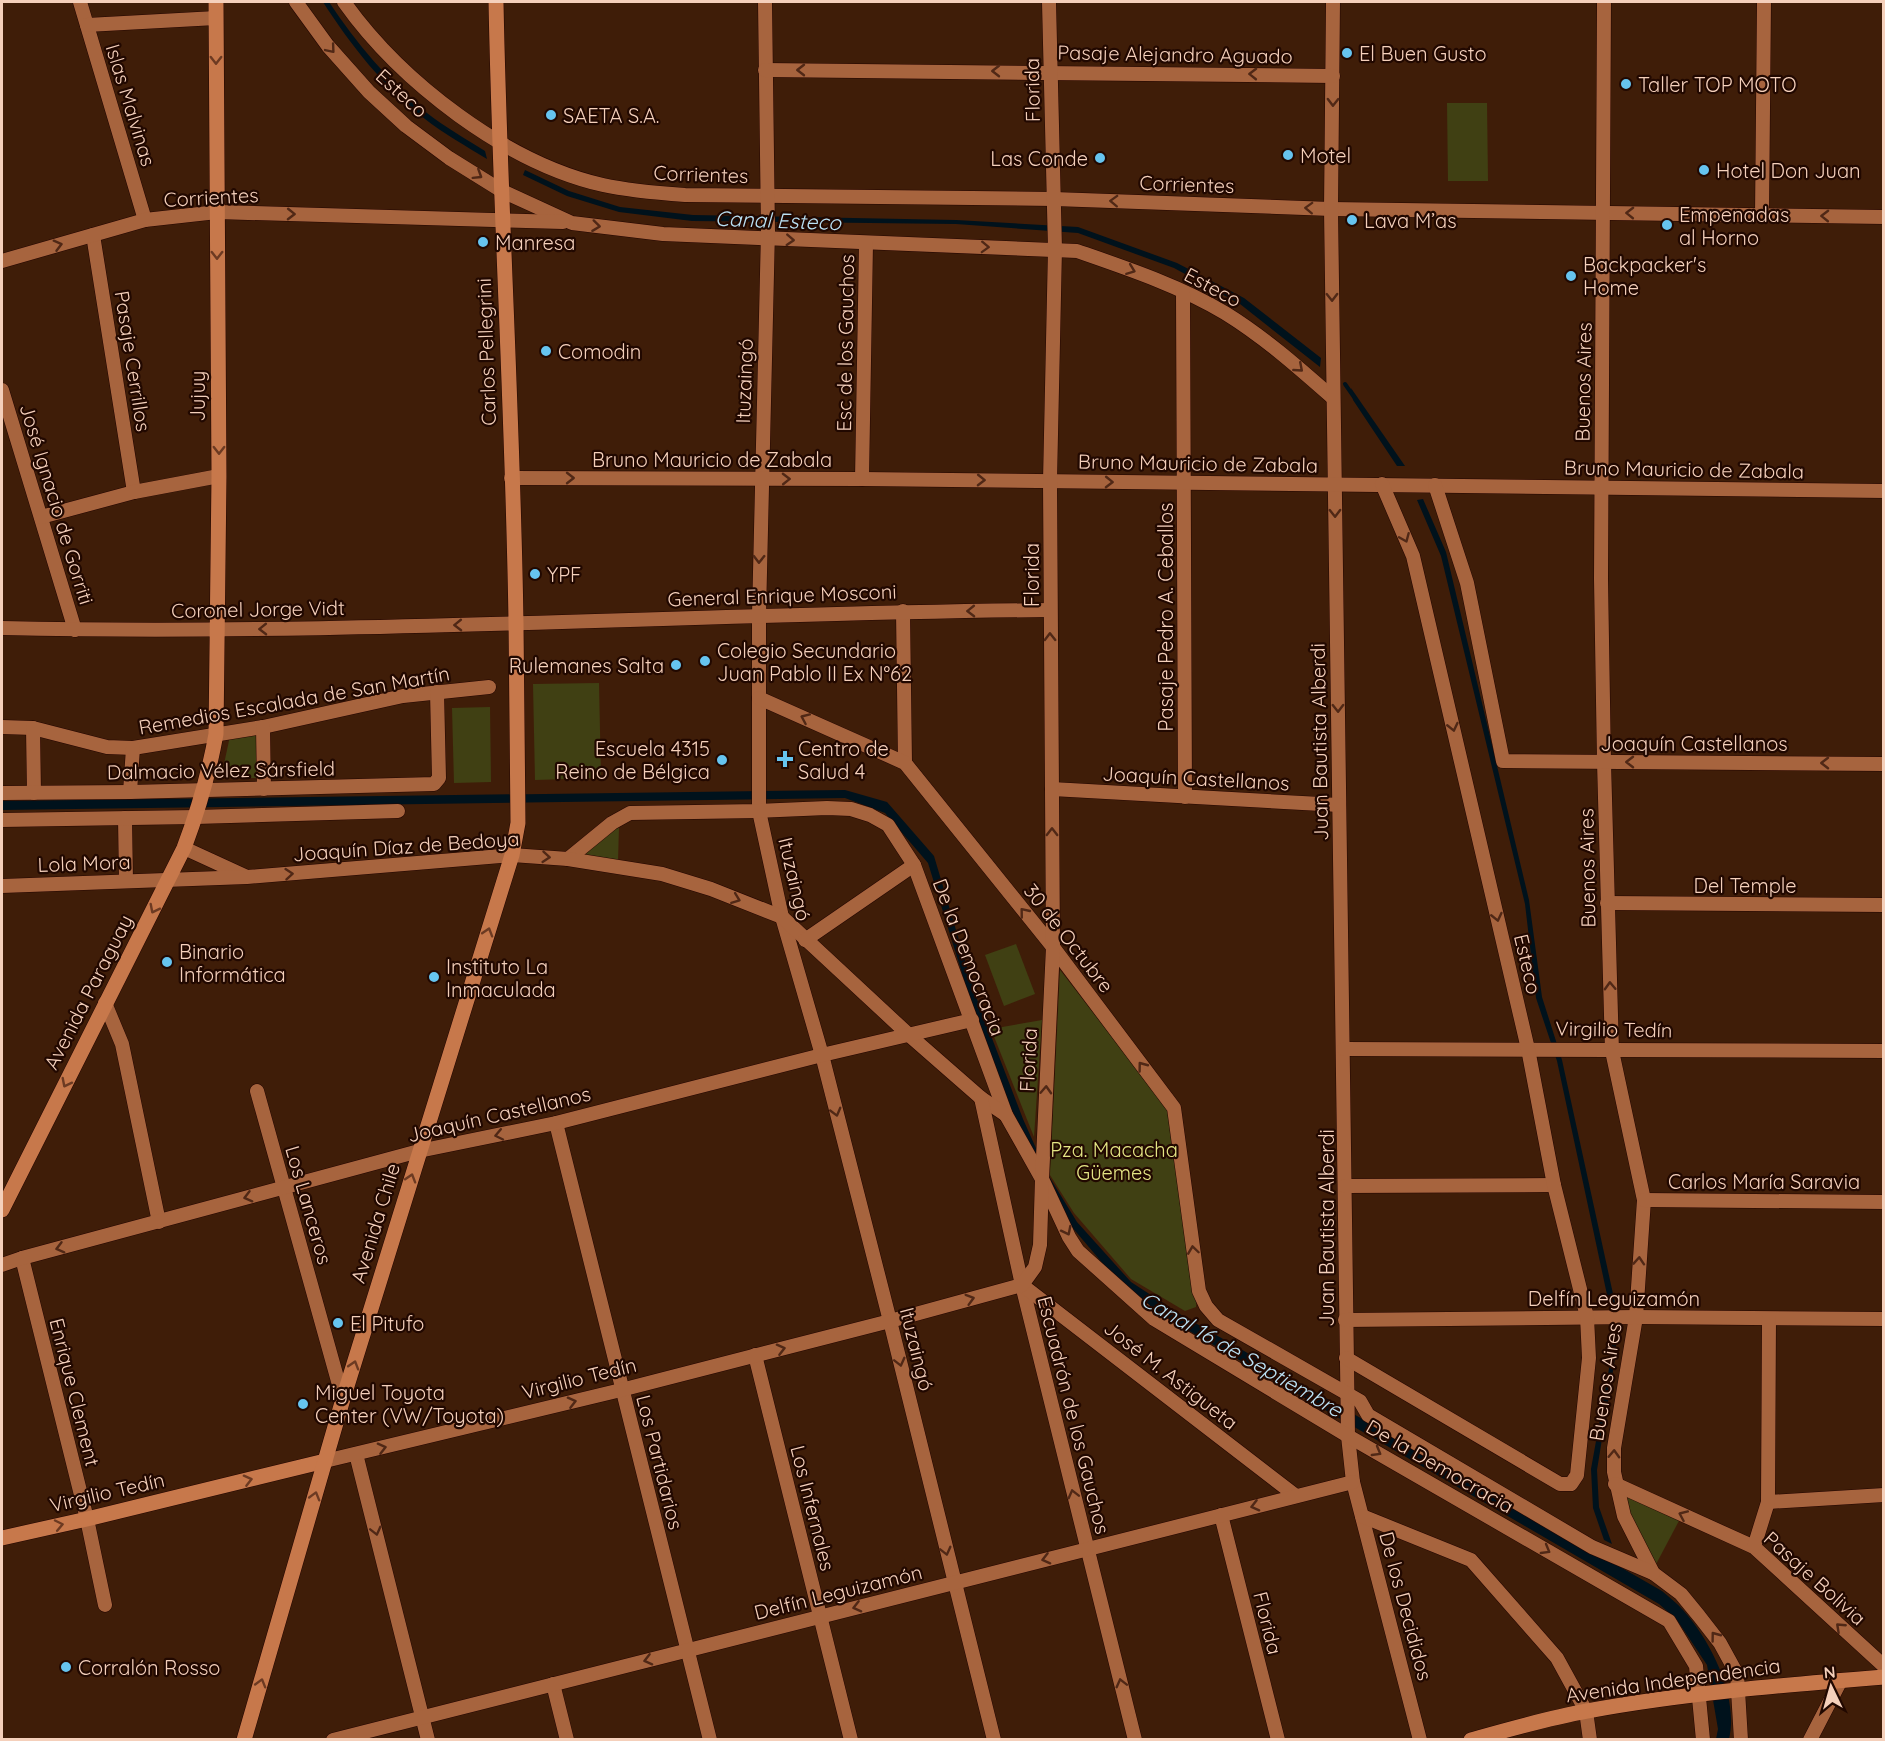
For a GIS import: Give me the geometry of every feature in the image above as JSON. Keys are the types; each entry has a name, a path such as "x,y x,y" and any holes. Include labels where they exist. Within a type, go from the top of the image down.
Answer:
{"main road":[{"name":"Jujuy","path":"204,790 216,734 218,630 216,2"},
{"name":"Carlos Pellegrini","path":"496,2 516,624 518,823"},
{"name":"Avenida Paraguay","path":"2,1210 184,848 204,790"},
{"name":"Avenida Chile","path":"244,1740 343,1399 512,855 518,823"},
{"name":"Virgilio Tedín","path":"2,1538 325,1461"},
{"name":"Avenida Independencia","path":"1471,1740 1533,1722 1586,1711 1738,1689 1884,1677"}],"street":[{"name":"Islas Malvinas","path":"80,2 145,220"},
{"name":"Esteco","path":"296,2 328,46 369,92 449,158 502,191"},
{"name":"Esteco","path":"344,2 364,30 419,85 499,141"},
{"name":"Ituzaingó","path":"765,2 768,235 761,480 759,811 782,917 822,1055 994,1740"},
{"name":"Florida","path":"1042,1179 1053,947 1050,481 1055,245 1049,2"},
{"name":"Juan Bautista Alberdi","path":"1333,2 1331,209 1346,1186 1346,1393 1353,1482"},
{"name":"Buenos Aires","path":"1604,2 1601,486 1607,903 1612,1051 1644,1200 1635,1317 1614,1448 1615,1484 1624,1516 1653,1573 1681,1594 1720,1643 1737,1674 1741,1740"},
{"path":"1762,215 1764,2"},
{"path":"87,25 216,18"},
{"name":"Pasaje Alejandro Aguado","path":"765,70 1333,76"},
{"name":"Corrientes","path":"499,141 554,169 602,185 650,193 768,201 1884,217"},
{"name":"Corrientes","path":"502,191 572,223"},
{"name":"Corrientes","path":"2,261 145,220 217,212 503,219 572,223 663,234 768,235 866,244 1055,245"},
{"name":"Pasaje Cerrillos","path":"93,236 134,492"},
{"name":"Esc de los Gauchos","path":"862,479 866,244"},
{"name":"Esteco","path":"1055,245 1134,271 1225,313 1283,354 1333,398"},
{"name":"Pasaje Pedro A. Ceballos","path":"1183,293 1185,797"},
{"name":"José Ignacio de Gorriti","path":"2,390 75,630"},
{"path":"41,517 134,492 219,476"},
{"name":"Bruno Mauricio de Zabala","path":"511,478 862,479 1884,491"},
{"name":"Esteco","path":"1346,1358 1560,1484 1571,1484 1577,1475 1589,1358 1587,1317 1554,1185 1535,1049 1413,556 1382,484"},
{"name":"Joaquín Castellanos","path":"1435,485 1467,583 1503,761 1884,764"},
{"name":"General Enrique Mosconi","path":"516,624 903,611 1050,610"},
{"path":"903,611 905,763"},
{"name":"Coronel Jorge Vidt","path":"2,628 218,630 516,624"},
{"name":"Remedios Escalada de San Martín","path":"2,728 33,728 107,747 133,748 263,727 403,696 489,687"},
{"name":"Dalmacio Vélez Sársfield","path":"2,793 434,784 439,778 436,692"},
{"name":"30 de Octubre","path":"759,698 905,763 1053,947 1174,1108 1199,1291 1206,1306"},
{"path":"263,727 264,789"},
{"path":"33,728 34,793"},
{"path":"130,792 133,748"},
{"name":"Joaquín Castellanos","path":"1052,789 1339,805"},
{"name":"De la Democracia","path":"568,859 612,823 630,813 827,808 851,810 870,815 888,825 914,865 1006,1115 1042,1179 1078,1251 1154,1319 1348,1436 1669,1622 1696,1666 1703,1740"},
{"path":"2,820 398,811"},
{"path":"125,818 126,881"},
{"path":"184,848 247,877"},
{"name":"Joaquín Díaz de Bedoya","path":"168,881 247,877 512,855 568,859 662,874 711,889 782,917"},
{"path":"805,940 914,865"},
{"name":"Lola Mora","path":"2,886 168,881"},
{"name":"Del Temple","path":"1607,903 1884,905"},
{"path":"782,917 909,1035 981,1098 1006,1115"},
{"path":"105,1003 122,1044 159,1222"},
{"name":"Joaquín Castellanos","path":"2,1265 419,1151 556,1123 822,1055 972,1020"},
{"name":"Virgilio Tedín","path":"1344,1049 1884,1051"},
{"name":"Los Lanceros","path":"257,1091 343,1399"},
{"name":"Escuadrón de los Gauchos","path":"981,1098 1022,1285 1135,1740"},
{"name":"Los Partidarios","path":"556,1123 710,1740"},
{"path":"1022,1285 1035,1266 1040,1245 1042,1179"},
{"path":"1346,1186 1554,1185"},
{"name":"Carlos María Saravia","path":"1644,1200 1884,1202"},
{"name":"Enrique Clement","path":"22,1258 87,1519 105,1605"},
{"name":"Virgilio Tedín","path":"325,1461 621,1390 1022,1285"},
{"name":"José M. Astigueta","path":"1022,1285 1296,1496"},
{"name":"De la Democracia","path":"1206,1306 1218,1320 1360,1401 1368,1415 1592,1547 1653,1573"},
{"name":"Delfín Leguizamón","path":"1346,1320 1587,1317 1884,1319"},
{"path":"1754,1547 1768,1502 1769,1319"},
{"name":"Los Infernales","path":"754,1356 851,1740"},
{"path":"356,1454 428,1740"},
{"name":"Delfín Leguizamón","path":"333,1740 1353,1482"},
{"name":"De los Decididos","path":"1353,1482 1420,1740"},
{"name":"Pasaje Bolivia","path":"1615,1484 1754,1547 1884,1666"},
{"path":"1768,1502 1884,1495"},
{"name":"Florida","path":"1221,1515 1278,1740"},
{"path":"1362,1516 1471,1560 1557,1659 1586,1711 1590,1740"},
{"path":"1810,1740 1841,1680"},
{"path":"553,1684 567,1740"}],"green space":[{"path":"1447,103 1487,103 1488,181 1448,181"},
{"path":"599,683 601,778 535,780 533,684"},
{"path":"490,707 491,782 454,783 452,708"},
{"path":"256,733 257,778 221,778 230,736"},
{"path":"619,827 618,861 578,856 582,853"},
{"path":"1016,944 1035,994 1004,1006 985,955"},
{"name":"Pza. Macacha Güemes","path":"1060,970 1160,1099 1169,1107 1197,1294 1196,1307 1185,1311 1131,1279 1074,1213 1050,1175"},
{"path":"1042,1020 1034,1137 991,1029"},
{"path":"1619,1489 1681,1517 1654,1568"}],"water":[{"path":"323,2 329,2 362,47 399,88 434,118 485,151 487,159 447,135 396,94 356,49"},
{"name":"Canal Esteco","path":"525,170 569,191 620,207 693,215 956,220 1078,227 1177,263 1244,298 1321,358 1320,367 1240,304 1174,268 1078,233 956,224 692,221 619,212 567,196 523,175"},
{"path":"1351,388 1405,466 1397,466 1353,400"},
{"path":"1423,499 1446,552 1529,900 1542,997 1562,1060 1615,1303 1609,1304 1557,1061 1536,998 1525,904 1441,556 1417,500"},
{"name":"Canal 16 de Septiembre","path":"845,790 887,802 934,856 975,994 1023,1119 1047,1173 1077,1222 1131,1282 1183,1316 1662,1591 1681,1607 1693,1623 1720,1670 1730,1705 1729,1739 1716,1739 1718,1729 1707,1665 1677,1620 1659,1604 1179,1325 1127,1292 1071,1226 1017,1125 969,996 928,863 885,813 845,798 2,810 2,801"},
{"path":"1616,1333 1616,1352 1597,1470 1599,1507 1612,1544 1604,1540 1593,1508 1591,1469 1612,1352 1612,1334"}],"waterway":[{"path":"1345,384 1354,397"}],"place":[{"name":"El Buen Gusto","path":"1347,53"},
{"name":"Taller TOP MOTO","path":"1626,84"},
{"name":"SAETA S.A.","path":"551,115"},
{"name":"Motel","path":"1288,155"},
{"name":"Las Conde","path":"1100,158"},
{"name":"Hotel Don Juan","path":"1704,170"},
{"name":"Lava M’as","path":"1352,220"},
{"name":"Empenadas al Horno","path":"1667,225"},
{"name":"Manresa","path":"483,242"},
{"name":"Backpacker's Home","path":"1571,276"},
{"name":"Comodin","path":"546,351"},
{"name":"YPF","path":"535,574"},
{"name":"Colegio Secundario Juan Pablo II Ex N°62","path":"705,661"},
{"name":"Rulemanes Salta","path":"676,665"},
{"name":"Centro de Salud 4","path":"785,759"},
{"name":"Escuela 4315 Reino de Bélgica","path":"722,760"},
{"name":"Binario Informática","path":"167,962"},
{"name":"Instituto La Inmaculada","path":"434,977"},
{"name":"El Pitufo","path":"338,1323"},
{"name":"Miguel Toyota Center (VW/Toyota)","path":"303,1404"},
{"name":"Corralón Rosso","path":"66,1667"}]}
